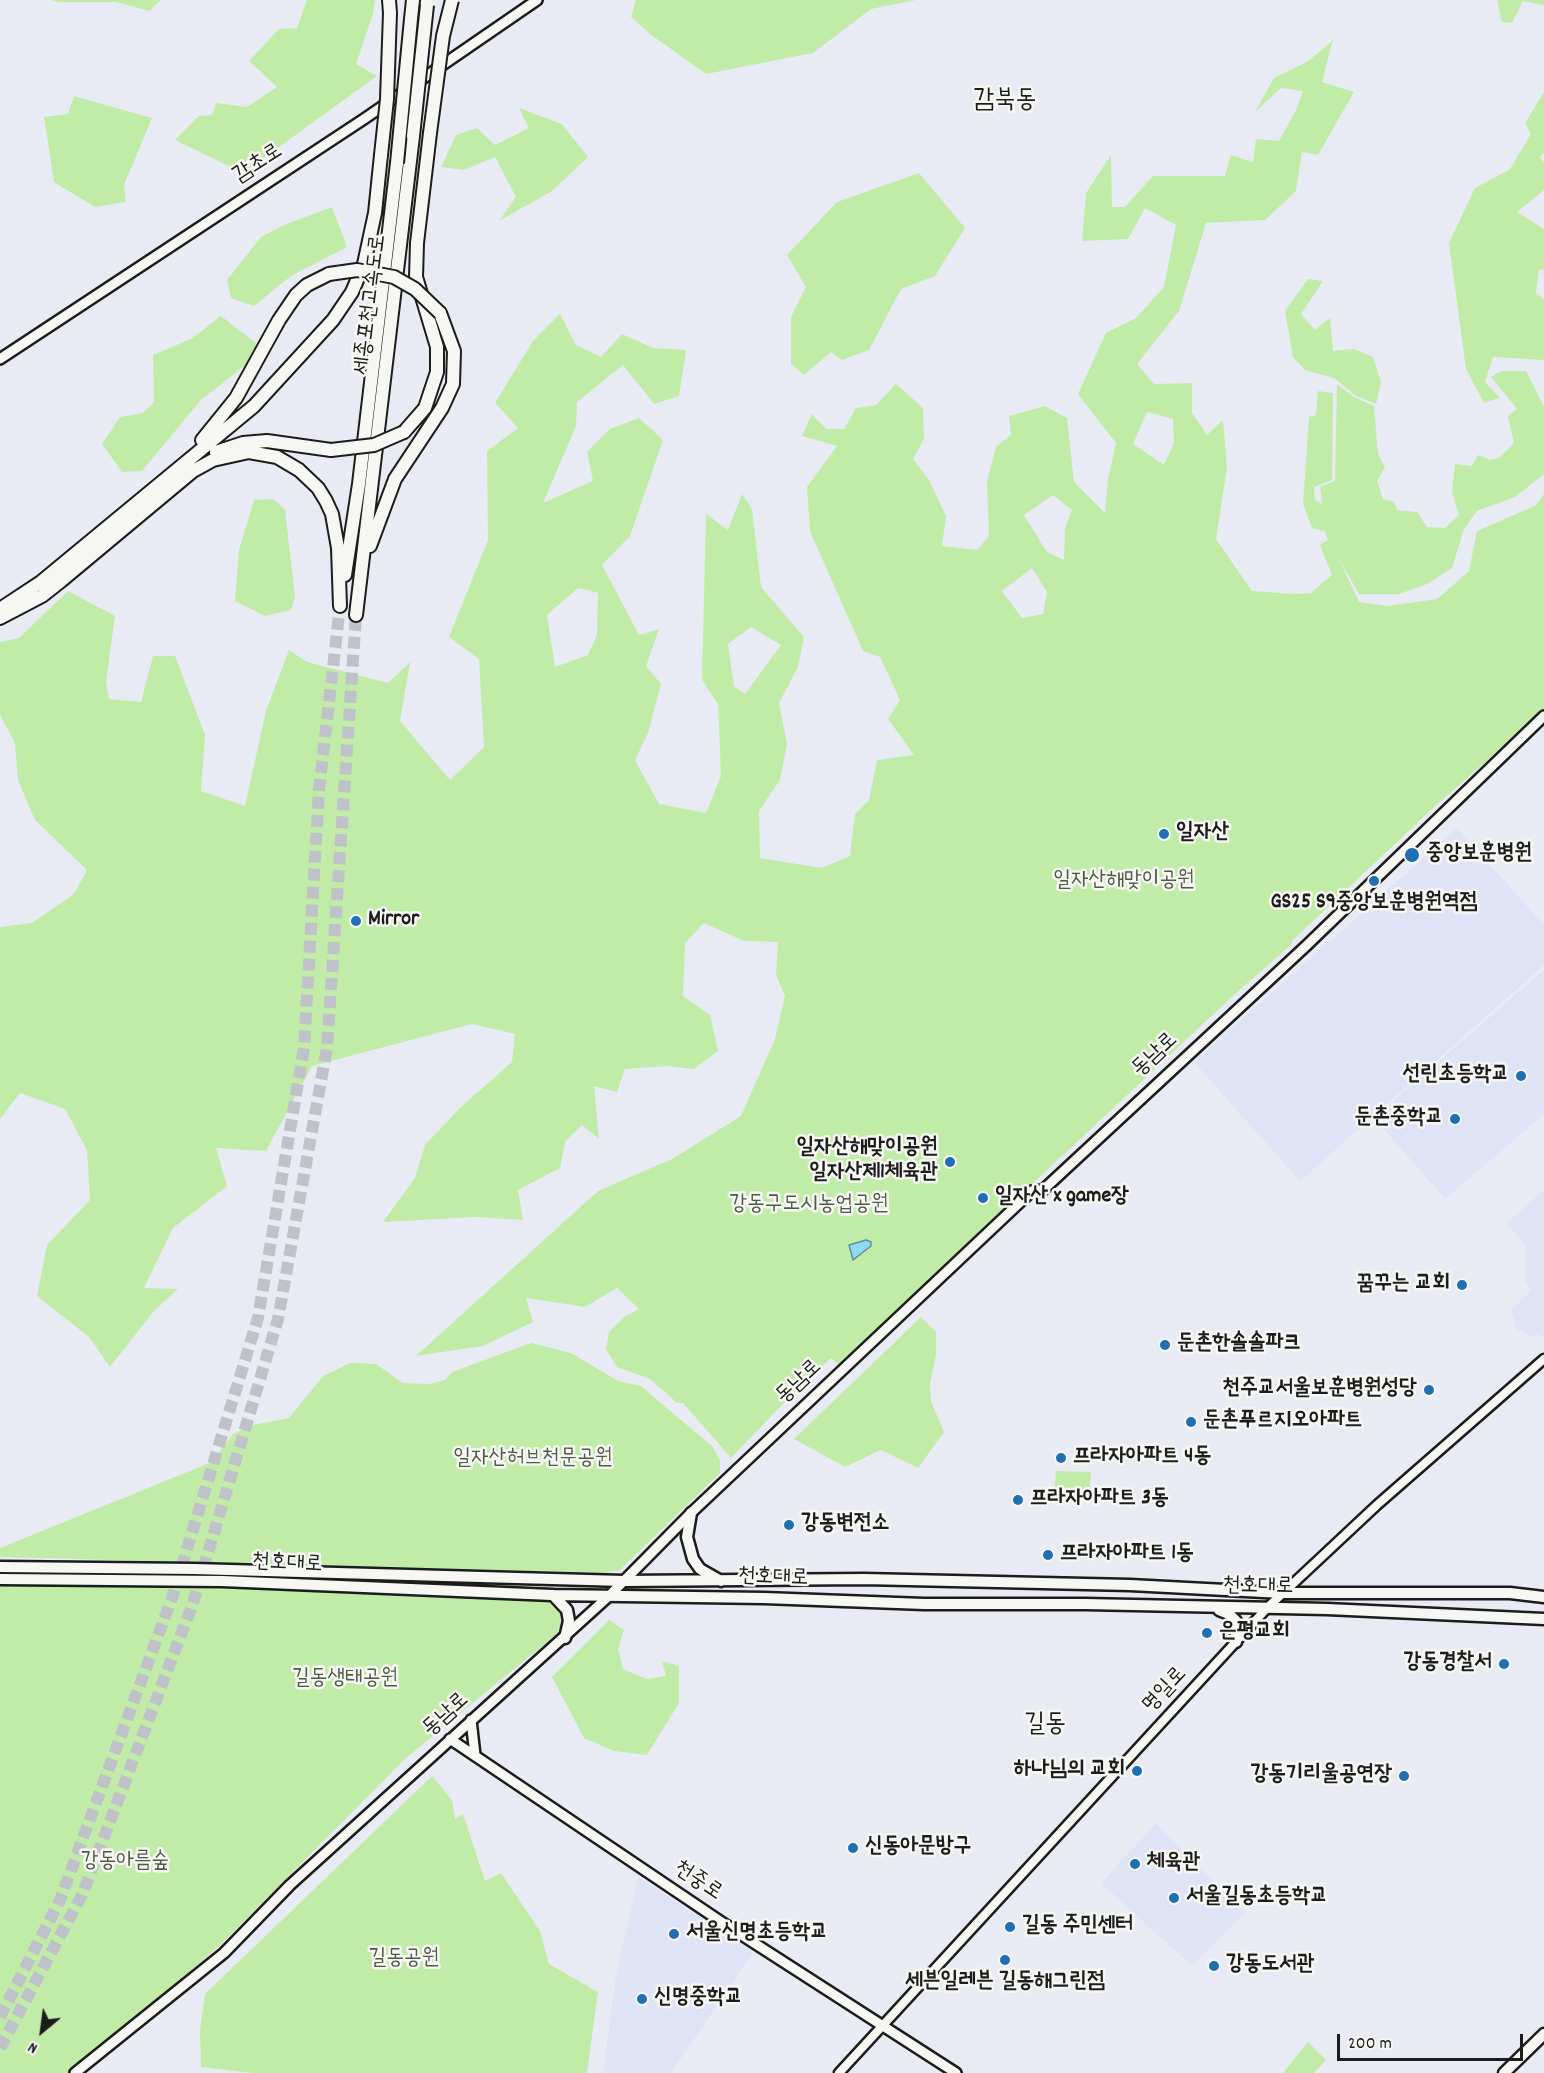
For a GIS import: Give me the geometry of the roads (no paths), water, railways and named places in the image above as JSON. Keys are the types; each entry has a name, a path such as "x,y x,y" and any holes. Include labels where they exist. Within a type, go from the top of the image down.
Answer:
{"highway":[{"path":"0,609 41,582 254,406 333,320 352,292 364,264 375,213 387,99 389,0"},
{"name":"세종포천고속도로","path":"15,611 42,596 69,575 193,471 213,460 249,452 277,458 294,466 309,479 326,501 333,520 338,548 340,606 360,472 397,163 413,0"},
{"path":"0,618 15,611 167,485 207,456 232,446 267,441 331,450 374,445 404,432 425,408 437,372 437,347 416,277 417,243 443,36 452,0"},
{"name":"세종포천고속도로","path":"356,615 427,3"},
{"path":"41,582 80,543 208,435 236,398 279,320 296,295 307,285 329,274 357,270 394,277 427,298 440,313 454,351 453,384 442,408 395,478 362,567"}],"main road":[{"name":"감초로","path":"0,359 364,119 537,0"},
{"name":"동남로","path":"75,2073 224,1953 290,1885 471,1720 565,1638 690,1513 1032,1191 1043,1190 1306,946 1544,716"},
{"path":"690,1513 687,1537 693,1559 700,1569 721,1581"},
{"name":"천호대로","path":"0,1567 194,1569 624,1581 864,1579 1130,1585 1283,1593 1510,1593 1544,1597"},
{"name":"천호대로","path":"0,1579 222,1581 552,1595 1267,1608 1544,1619"},
{"path":"552,1595 567,1610 569,1621 565,1638"},
{"path":"1213,1607 1229,1614 1236,1621 1236,1642"},
{"path":"471,1720 475,1755"},
{"name":"천중로","path":"450,1739 723,1923 956,2073"},
{"path":"1503,2073 1544,2034"}],"street":[{"name":"명일로","path":"838,2073 1267,1608 1377,1505 1544,1359"}],"water":[{"path":"866,1240 871,1242 871,1246 853,1260 849,1245"}],"tunnel":[{"path":"0,2017 60,1900 172,1598 258,1318 304,1048 319,790 340,606"},
{"path":"0,2048 82,1895 193,1603 278,1319 327,1048 356,615"}],"place":[{"name":"일자산","path":"1164,834"},
{"name":"중앙보훈병원","path":"1412,855"},
{"name":"GS25 S9중앙보훈병원역점","path":"1374,881"},
{"name":"Mirror","path":"356,921"},
{"name":"선린초등학교","path":"1521,1076"},
{"name":"둔촌중학교","path":"1455,1119"},
{"name":"일자산해맞이공원 일자산제1체육관","path":"950,1162"},
{"name":"일자산 x game장","path":"983,1198"},
{"name":"꿈꾸는 교회","path":"1462,1285"},
{"name":"둔촌한솔솔파크","path":"1165,1345"},
{"name":"천주교서울보훈병원성당","path":"1429,1390"},
{"name":"둔촌푸르지오아파트","path":"1191,1422"},
{"name":"프라자아파트 4동","path":"1061,1458"},
{"name":"프라자아파트 3동","path":"1018,1500"},
{"name":"강동변전소","path":"789,1525"},
{"name":"프라자아파트 1동","path":"1048,1555"},
{"name":"은평교회","path":"1207,1633"},
{"name":"강동경찰서","path":"1504,1664"},
{"name":"하나님의 교회","path":"1137,1771"},
{"name":"강동기리울공연장","path":"1404,1776"},
{"name":"신동아문방구","path":"853,1848"},
{"name":"체육관","path":"1135,1864"},
{"name":"서울길동초등학교","path":"1174,1898"},
{"name":"길동 주민센터","path":"1010,1927"},
{"name":"서울신명초등학교","path":"674,1934"},
{"name":"세븐일레븐 길동해그린점","path":"1005,1960"},
{"name":"강동도서관","path":"1214,1966"},
{"name":"신명중학교","path":"642,1999"}],"district":[{"name":"감북동","path":"1005,102"},
{"name":"길동","path":"1045,1726"}],"park label":[{"name":"일자산해맞이공원","path":"1124,882"},
{"name":"강동구도시농업공원","path":"809,1206"},
{"name":"일자산허브천문공원","path":"533,1460"},
{"name":"길동생태공원","path":"345,1680"},
{"name":"강동아름숲","path":"125,1863"},
{"name":"길동공원","path":"404,1960"}]}
